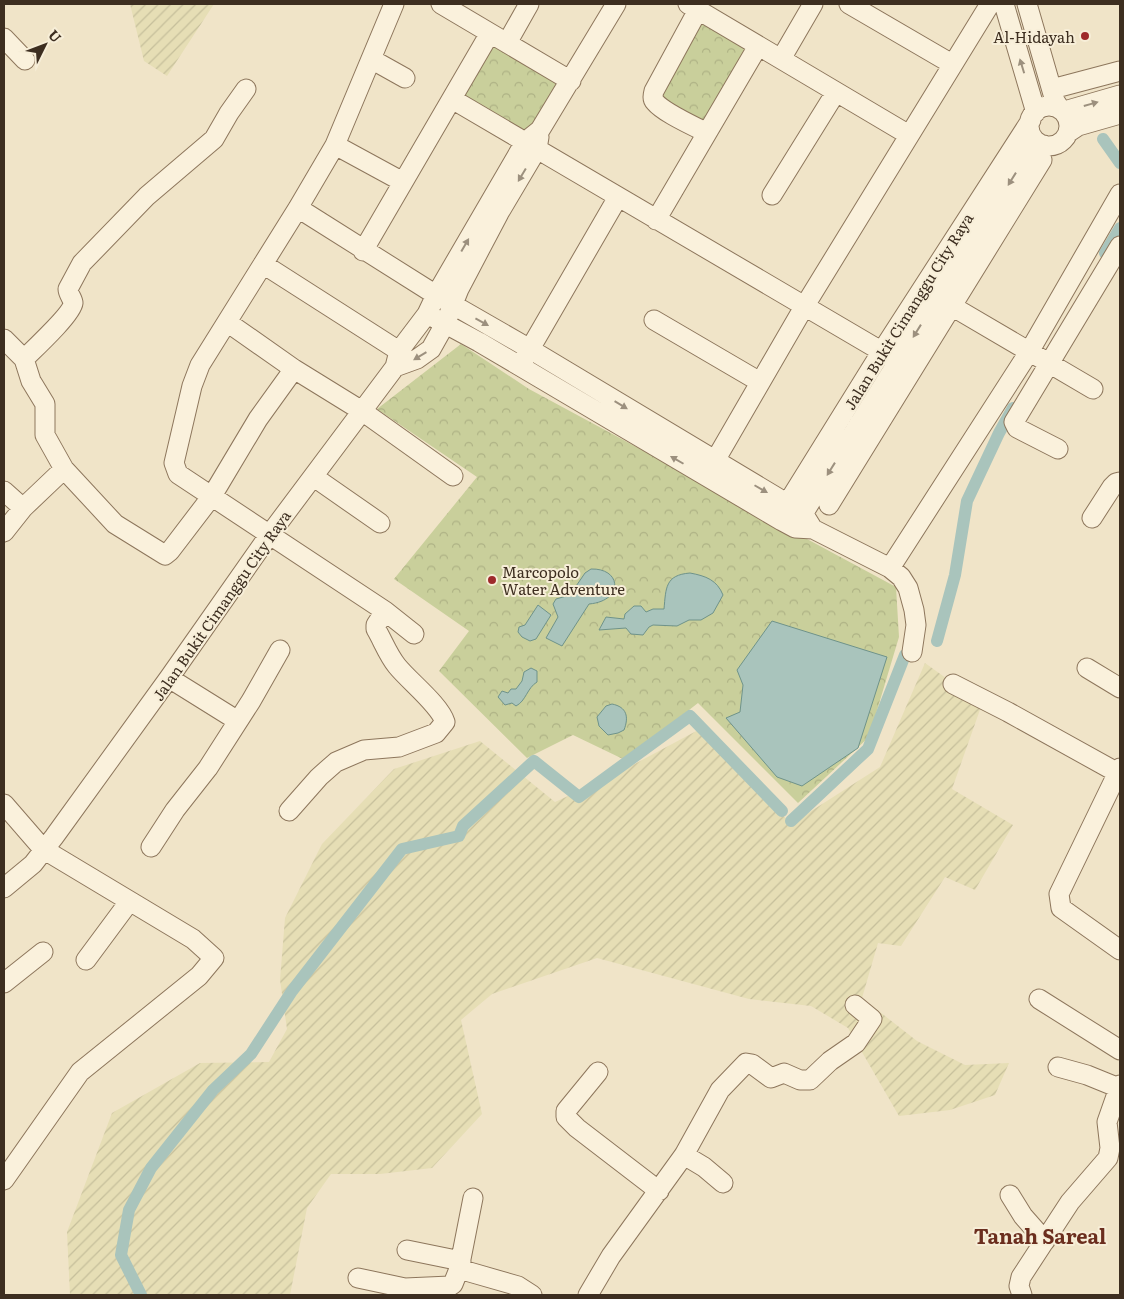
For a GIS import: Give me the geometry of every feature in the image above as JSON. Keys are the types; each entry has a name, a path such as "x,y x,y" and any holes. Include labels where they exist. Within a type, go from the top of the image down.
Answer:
{"street":[{"path":"394,4 335,145 200,365 192,386 174,463 178,474 385,611 414,634"},
{"path":"441,4 571,80"},
{"path":"507,43 529,4"},
{"path":"263,264 397,359 417,359 430,349 445,324 459,289 499,213 531,146 616,4"},
{"path":"781,59 813,4"},
{"path":"849,4 952,64"},
{"path":"710,469 804,307 990,4"},
{"path":"1004,4 1034,106 1030,129 1032,136 1043,153 1060,144 1065,139 1068,132 1068,120 1055,101 1028,4"},
{"path":"707,133 664,109 653,98 654,91 693,7 909,134"},
{"path":"363,251 490,33"},
{"path":"4,38 25,60"},
{"path":"656,220 758,46"},
{"path":"371,59 405,78"},
{"path":"1052,89 1120,71"},
{"path":"24,360 64,318 72,306 73,301 68,289 82,263 147,196 214,139 246,89"},
{"path":"772,195 836,92"},
{"path":"1033,116 1042,108 1048,106 1068,110 1120,96"},
{"path":"452,99 890,356"},
{"path":"1068,132 1078,126 1120,114"},
{"name":"Jalan Bukit Cimanggu City Raya","path":"800,518 890,356 1033,116"},
{"path":"335,145 403,182"},
{"name":"Jalan Bukit Cimanggu City Raya","path":"4,888 33,864 54,837 270,534 362,411 427,314 436,296 531,146"},
{"name":"Jalan Bukit Cimanggu City Raya","path":"890,356 945,302 1028,153 1036,146 1043,153"},
{"path":"1058,449 1017,428 1014,422 1040,358 1120,194"},
{"path":"520,367 618,197"},
{"path":"298,208 436,296 529,350 710,469 800,518"},
{"path":"890,568 1120,246"},
{"path":"829,505 945,302 1093,389"},
{"path":"427,314 520,367 890,568 901,577 911,598 916,624 912,652"},
{"path":"654,320 760,382"},
{"path":"227,322 294,369 362,411 453,476"},
{"path":"4,339 24,360 30,381 45,404 45,435 64,469 115,524 165,555 212,496 258,419 294,369"},
{"path":"4,532 23,508 64,469"},
{"path":"314,476 380,523"},
{"path":"1092,518 1112,487 1120,482"},
{"path":"4,492 23,508"},
{"path":"290,811 319,777 336,762 364,750 399,747 436,733 445,722 440,713 395,664 376,629 376,624 385,611"},
{"path":"152,847 175,810 208,768 269,671 280,650"},
{"path":"1120,681 1088,666 1120,688"},
{"path":"169,678 238,721"},
{"path":"953,684 1119,771 1059,894 1062,908 1120,950"},
{"path":"4,804 43,849 193,940 214,958 199,976 80,1072 4,1180"},
{"path":"86,960 129,902"},
{"path":"4,983 44,952"},
{"path":"1039,999 1120,1050"},
{"path":"588,1295 612,1256 684,1155 720,1090 746,1063 752,1064 769,1077 784,1073 800,1080 810,1080 830,1061 856,1043 872,1019 855,1005"},
{"path":"1022,1295 1019,1286 1021,1278 1070,1202 1087,1180 1108,1158 1110,1148 1107,1122 1120,1087 1058,1067"},
{"path":"598,1072 566,1111 566,1118 658,1191"},
{"path":"684,1155 704,1167 722,1183"},
{"path":"1010,1195 1023,1216 1045,1241"},
{"path":"358,1278 405,1288 450,1286 453,1284 460,1265 473,1198"},
{"path":"407,1250 460,1265 518,1286 532,1295"}],"shaded area":[{"path":"130,4 214,4 167,76 144,61"},
{"path":"925,663 982,704 952,789 1013,825 975,890 945,877 901,946 878,943 862,998 917,1041 965,1065 1009,1063 995,1095 950,1110 899,1116 848,1028 811,1006 749,999 597,958 492,994 461,1020 482,1114 432,1168 380,1174 331,1174 307,1208 290,1295 70,1295 67,1232 112,1113 200,1063 269,1062 287,1029 280,980 285,918 322,844 394,769 480,741 555,802 614,775 702,728 791,824 880,767"}],"green space":[{"path":"699,21 749,50 705,127 656,98"},
{"path":"491,40 561,82 528,136 459,97"},
{"path":"461,344 529,389 896,587 899,637 869,737 798,803 698,703 625,760 573,735 527,758 439,671 469,631 394,579 477,477 377,409"}],"water":[{"path":"591,569 601,570 609,574 615,585 613,591 600,602 589,604 562,646 546,638 558,617 553,604 556,599 570,595 585,573"},
{"path":"690,573 714,582 721,590 723,595 713,613 701,620 689,620 677,626 653,625 643,635 631,634 626,628 599,630 606,617 624,619 625,614 634,606 641,606 646,612 653,609 664,609 668,584 671,580 682,574"},
{"path":"538,605 551,615 536,639 530,641 522,637 518,632 519,627 525,625"},
{"path":"772,621 887,657 858,748 802,786 777,777 726,718 740,712 743,685 737,670"},
{"path":"531,668 537,671 537,682 519,704 516,706 512,703 505,705 498,697 502,691 508,693 511,689 516,689 522,681 524,672"},
{"path":"612,704 624,710 626,721 624,730 608,735 599,726 597,717 606,706"}],"waterway":[{"path":"1103,139 1120,163"},
{"path":"1105,253 1120,228"},
{"path":"937,641 955,575 967,501 1013,408"},
{"path":"791,821 868,749 905,655"},
{"path":"141,1295 121,1255 129,1210 151,1168 213,1090 251,1054 292,991 402,849 459,836 463,826 534,761 579,797 690,716 782,811"}],"place":[{"name":"Al-Hidayah","path":"1085,36"},
{"name":"Marcopolo Water Adventure","path":"492,580"}],"district":[{"name":"Tanah Sareal","path":"1040,1235"}]}
